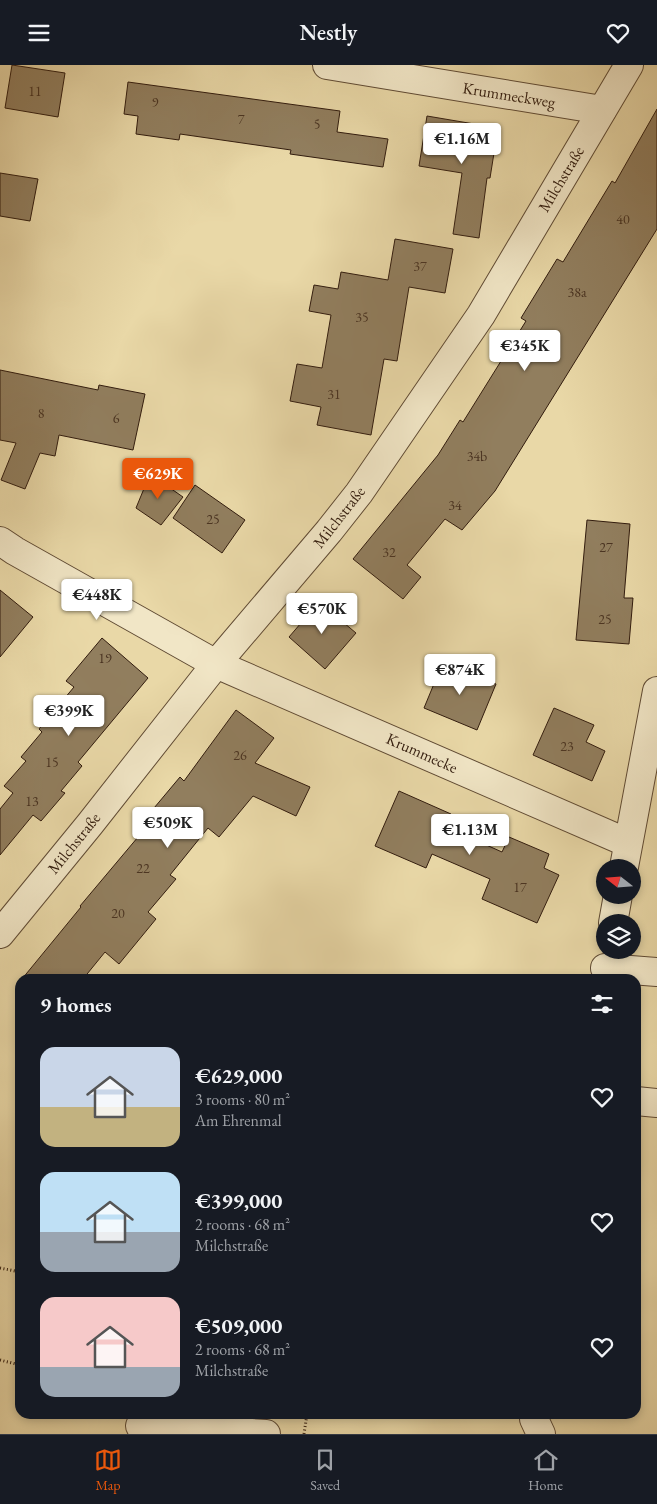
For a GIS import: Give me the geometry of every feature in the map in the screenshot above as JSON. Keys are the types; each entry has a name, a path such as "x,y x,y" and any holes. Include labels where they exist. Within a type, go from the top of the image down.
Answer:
{"street":[{"name":"Krummeckweg","path":"327,65 602,110"},
{"name":"Milchstraße","path":"0,935 216,664 330,531 359,493 481,315 628,65"},
{"name":"Krummecke","path":"0,541 216,664 626,855 657,691"},
{"path":"605,965 657,972"},
{"path":"641,1101 657,1103"},
{"path":"534,1419 541,1434"},
{"path":"140,1426 266,1434"}],"path":[{"path":"0,1268 15,1271"},
{"path":"0,1360 15,1364"},
{"path":"304,1434 306,1419"}],"building":[{"path":"12,65 65,73 58,117 5,108"},
{"path":"128,82 340,111 337,132 388,139 383,167 290,154 291,150 180,134 179,140 136,134 138,116 124,114"},
{"path":"657,109 657,229 495,491 462,530 445,519 407,565 421,577 403,599 353,559 438,455 460,420 463,422 526,321 521,318 557,259 563,262 612,181 615,183"},
{"path":"427,116 498,128 490,178 487,178 479,238 453,234 462,173 419,166"},
{"path":"0,173 38,179 30,221 0,216"},
{"path":"395,239 453,249 445,293 409,287 397,361 384,359 371,435 317,425 321,407 290,401 297,364 322,368 331,315 309,311 314,285 338,289 341,272 388,280"},
{"path":"0,370 98,390 99,385 145,394 133,450 59,435 55,456 40,453 25,489 1,480 16,443 0,440"},
{"path":"150,474 183,497 161,525 136,508"},
{"path":"195,485 245,520 222,553 173,518"},
{"path":"587,520 630,524 624,598 633,598 629,644 576,640"},
{"path":"0,590 33,617 0,657"},
{"path":"319,602 356,633 325,669 289,637"},
{"path":"102,638 148,678 78,762 82,766 61,791 65,793 41,821 33,815 0,855 0,809 13,793 4,786 26,761 21,757 42,732 39,729 74,687 66,681"},
{"path":"443,662 496,684 477,730 424,708"},
{"path":"554,708 594,725 586,742 605,751 592,781 533,755"},
{"path":"236,710 274,738 255,763 310,787 296,816 253,796 219,837 208,828 170,875 176,879 148,912 156,919 119,964 105,952 87,974 26,974 154,818 149,814 180,777 184,781"},
{"path":"399,791 451,814 446,827 502,852 509,837 549,854 544,868 559,875 537,923 482,899 490,879 432,854 426,868 375,846"}]}
